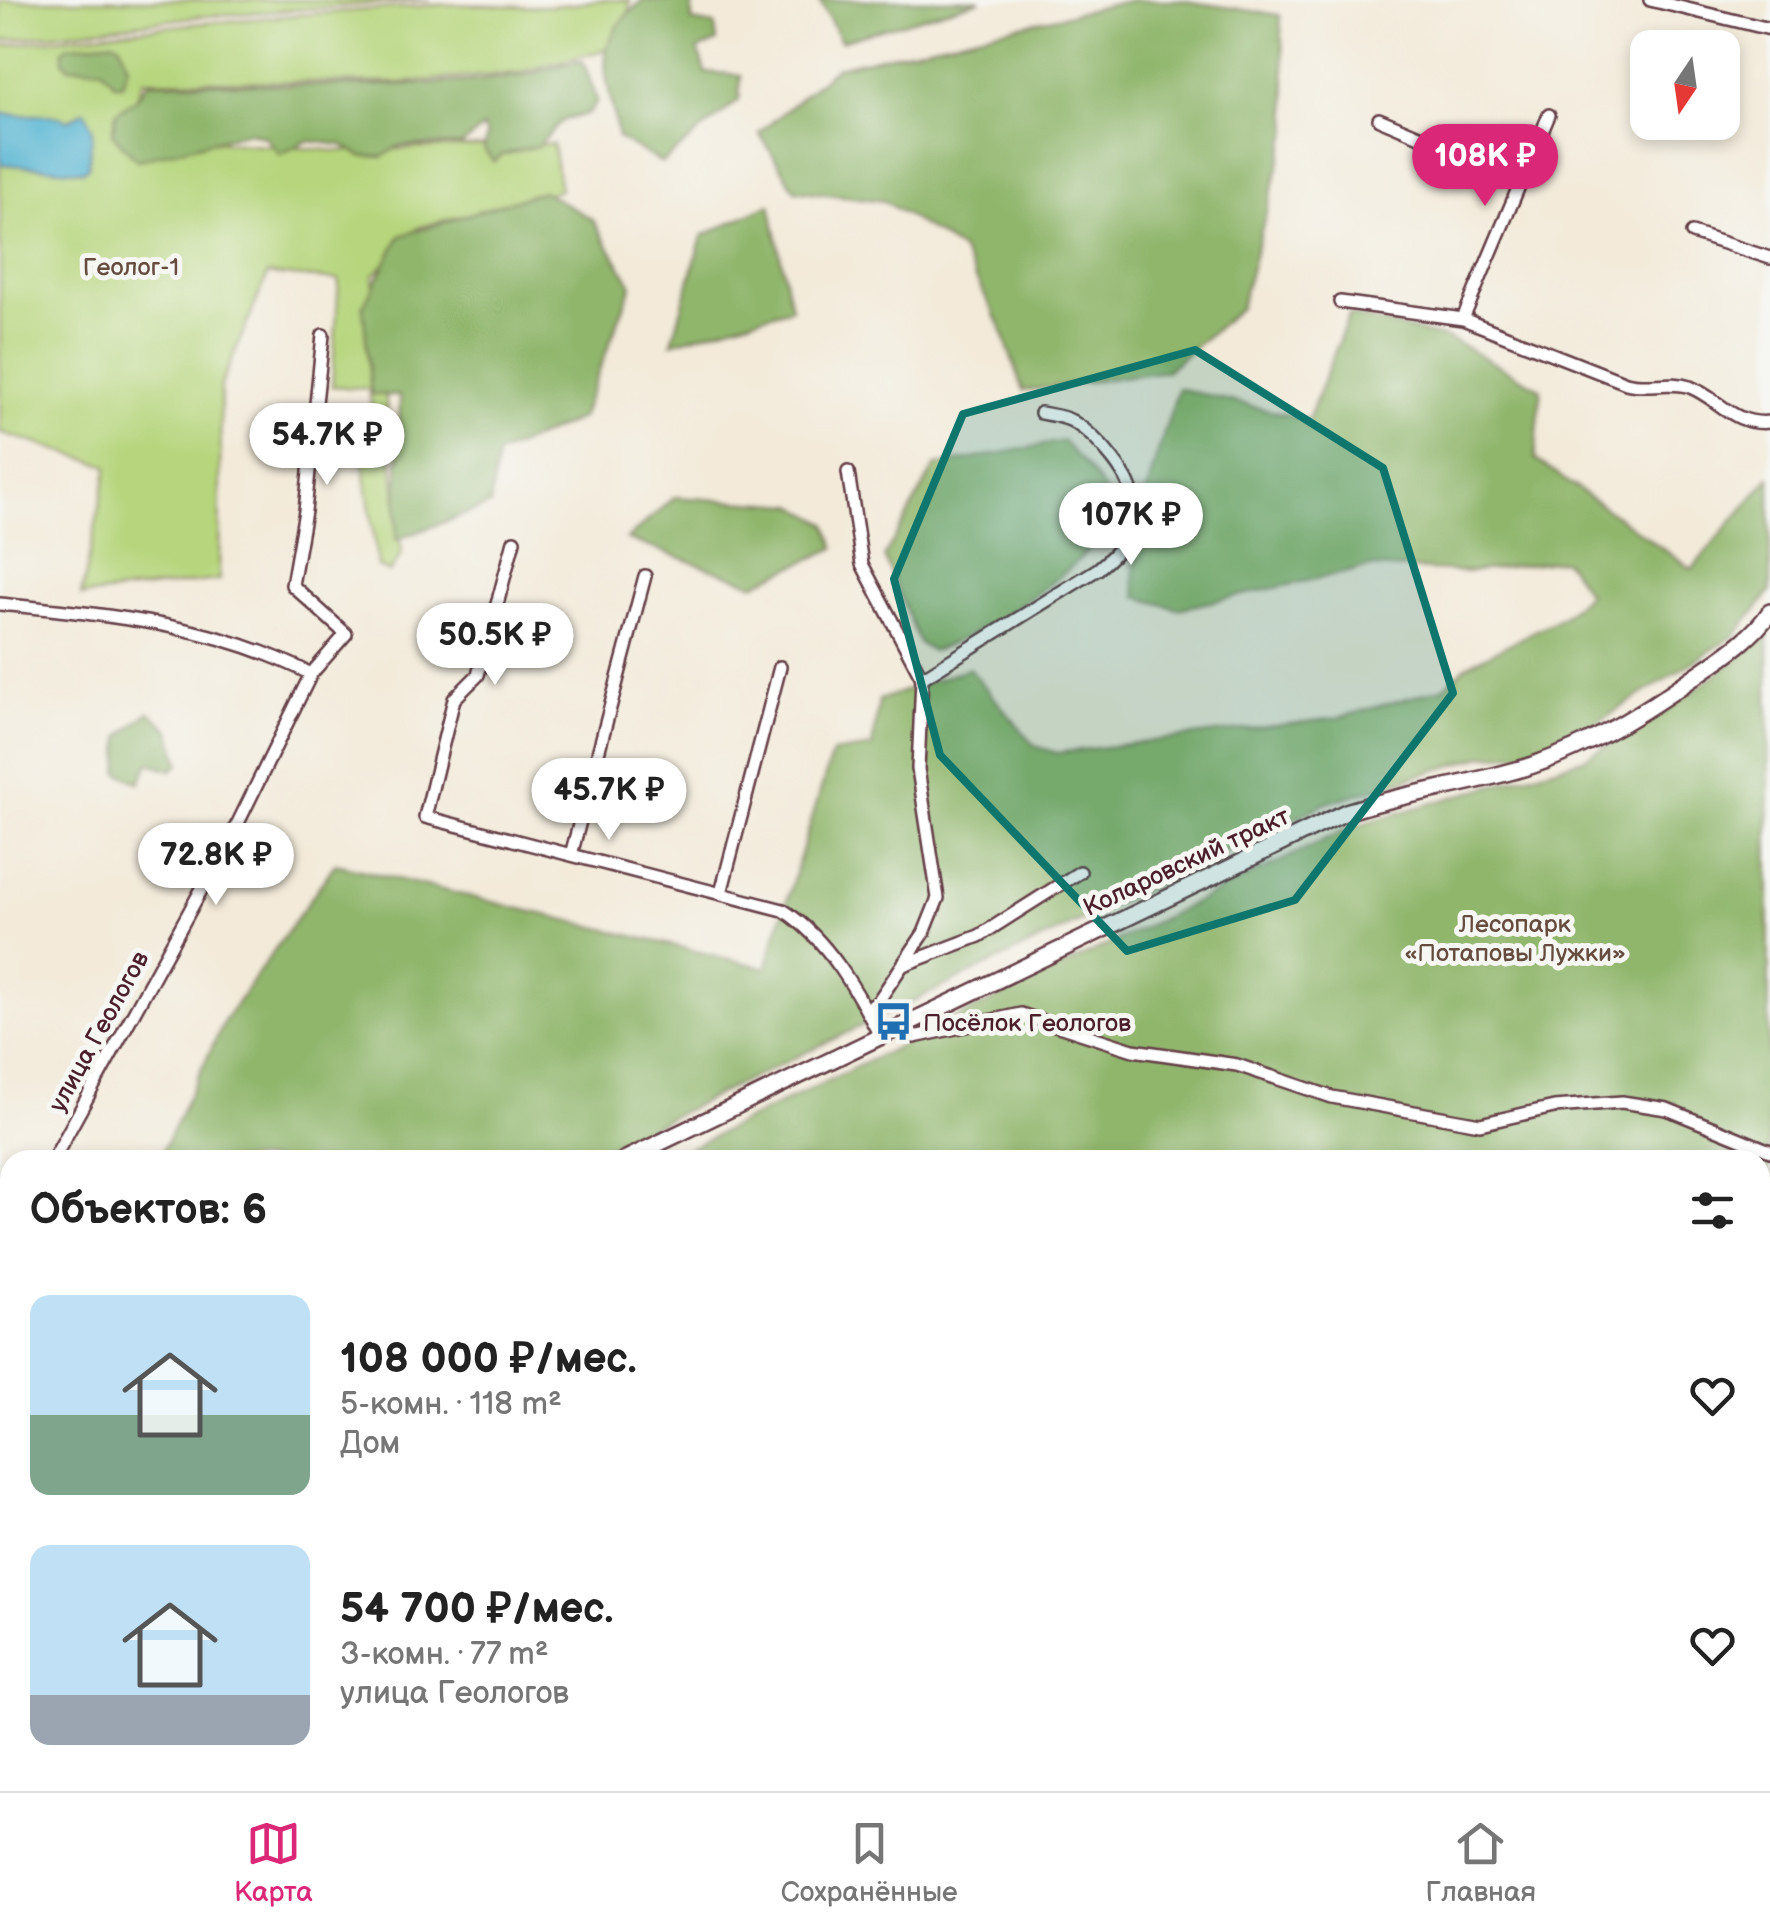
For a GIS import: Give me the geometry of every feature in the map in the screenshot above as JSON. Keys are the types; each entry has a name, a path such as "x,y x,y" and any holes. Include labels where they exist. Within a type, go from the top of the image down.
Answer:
{"street":[{"path":"1650,0 1770,29"},
{"path":"1708,14 1711,0"},
{"path":"1462,319 1548,115"},
{"path":"1378,118 1520,178"},
{"path":"1692,233 1770,258"},
{"path":"1340,302 1462,319 1626,383 1649,388 1684,386 1738,418 1770,422"},
{"name":"улица Геологов","path":"58,1150 239,821 312,674 346,634 292,585 305,511 323,334"},
{"path":"922,678 1098,569 1117,553 1130,531 1135,510 1117,467 1070,420 1041,413"},
{"path":"848,472 862,564 922,678 918,769 938,898 924,933 877,1003 866,1008"},
{"path":"514,541 478,675 454,699 425,817 782,910 801,922 856,989 881,1038"},
{"path":"572,855 646,576"},
{"path":"0,604 110,613 148,621 260,648 312,674"},
{"name":"Коларовский тракт","path":"645,1150 1346,812 1410,792 1530,766 1571,750 1656,704 1725,655 1769,617"},
{"path":"720,893 780,667"},
{"path":"902,965 980,936 1080,872"},
{"path":"907,1026 914,1038 990,1017 1031,1015 1133,1050 1237,1065 1332,1097 1443,1118 1480,1124 1554,1107 1622,1102 1668,1109 1768,1150"}],"highlighted area":[{"path":"1195,350 1383,468 1453,693 1295,900 1127,951 940,755 894,579 963,414"}],"green space":[{"path":"0,0 430,0 195,17 0,41"},
{"name":"Геолог-1","path":"629,0 631,43 518,73 397,83 143,80 125,134 339,151 553,144 560,190 419,227 373,276 402,554 390,572 378,567 363,461 378,455 369,389 332,386 339,280 268,274 221,385 219,580 81,596 108,466 0,432 0,46 326,13 455,4 556,6"},
{"path":"643,0 701,0 692,5 692,21 715,25 717,42 698,50 705,72 741,75 739,100 662,163 618,138 605,63 613,33"},
{"path":"819,0 981,0 841,41"},
{"path":"1132,0 1179,0 1280,15 1289,129 1240,308 1166,371 1023,391 1001,327 961,250 884,201 795,190 759,133 837,67"},
{"path":"114,41 120,44 128,66 122,84 115,84 101,68 69,67 63,61 63,50 69,46"},
{"path":"583,61 597,100 589,114 563,120 538,146 502,155 494,162 484,150 487,135 483,127 462,145 399,146 383,157 361,156 342,145 308,141 280,154 265,137 249,132 137,160 112,133 116,113 136,99 148,82 425,84 516,76"},
{"path":"543,191 593,220 632,285 581,418 497,455 490,505 396,540 400,396 371,394 363,306 400,236"},
{"path":"770,204 791,308 672,343 702,236"},
{"path":"1349,315 1450,339 1541,389 1535,459 1692,569 1770,477 1770,592 1737,634 1595,724 1534,753 1483,756 1327,803 602,1150 163,1150 225,1020 335,864 766,968 832,753 872,747 879,700 969,668 1035,746 1057,753 1337,718 1443,688 1466,666 1562,617 1588,594 1561,560 1469,572 1371,567 1178,609 1137,597 1135,548 1140,521 1178,388 1308,420"},
{"path":"1063,441 1096,478 1109,502 1107,522 1092,545 1040,591 978,630 932,651 919,643 884,557 935,466"},
{"path":"675,497 794,505 827,524 835,548 754,584 627,539"},
{"name":"Лесопарк «Потаповы Лужки»","path":"1768,636 1769,1150 685,1150 1351,827 1583,759 1673,706"},
{"path":"149,712 170,730 180,764 172,770 149,763 140,783 119,773 121,736"}],"water":[{"path":"85,111 93,130 88,167 83,171 0,164 0,113 68,120"}],"place":[{"name":"Посёлок Геологов","path":"893,1022"}]}
